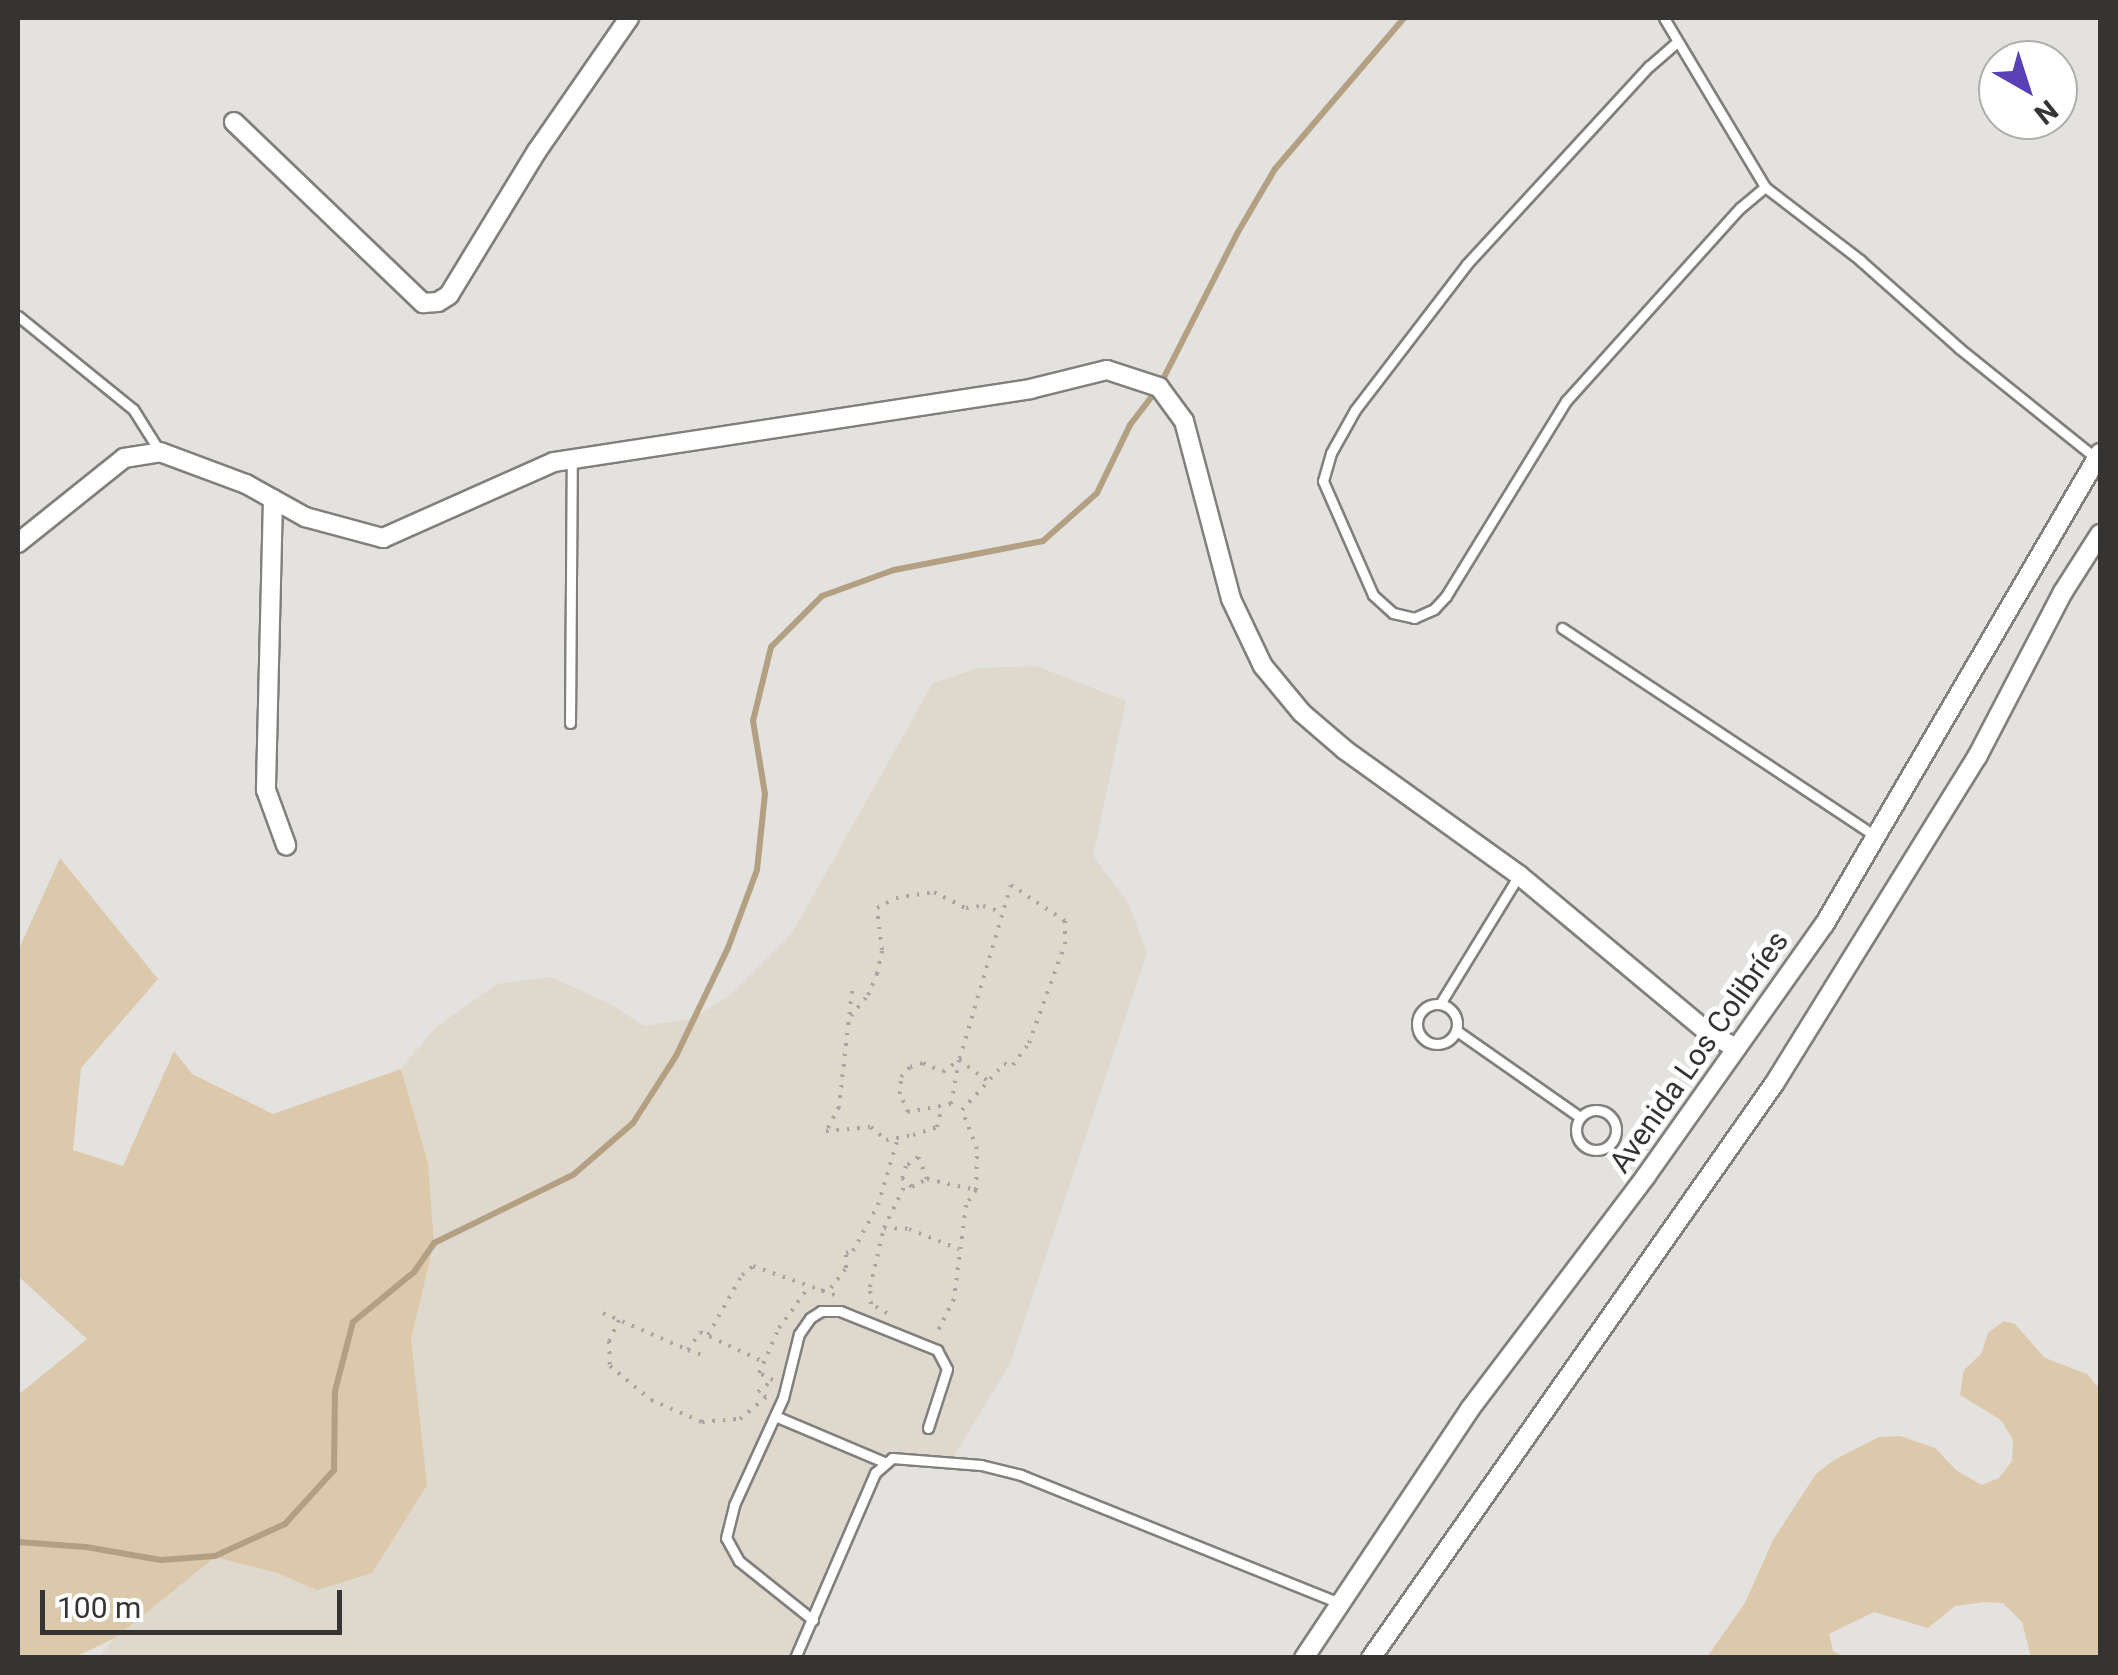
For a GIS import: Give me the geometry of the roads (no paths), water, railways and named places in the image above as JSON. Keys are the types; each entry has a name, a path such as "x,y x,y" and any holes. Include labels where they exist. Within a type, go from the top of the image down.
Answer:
{"street":[{"path":"234,122 423,303 438,302 450,296 538,150 629,18"},
{"path":"18,543 124,458 160,452 246,484 306,517 383,538 447,513 510,480 572,460 1030,390 1107,370 1159,387 1184,420 1231,599 1262,666 1302,713 1345,750 1519,875 1710,1034 1736,1048"},
{"name":"Avenida Los Colibríes","path":"1304,1658 1470,1409 1824,925 2099,456"},
{"path":"273,499 266,790 286,845"},
{"path":"1371,1658 1774,1084 1977,756 2064,592 2100,534"}],"lane":[{"path":"1664,18 1765,187 2099,456"},
{"path":"1677,42 1649,66 1467,264 1354,410 1331,452 1323,480 1374,595 1393,613 1414,618 1434,609 1446,596 1566,400 1740,208 1765,187"},
{"path":"18,316 132,408 160,452"},
{"path":"570,724 572,460"},
{"path":"1562,628 1876,837"},
{"path":"1456,1031 1440,1044 1420,1035 1420,1014 1440,1004 1519,875"},
{"path":"1440,1004 1456,1016 1456,1031"},
{"path":"1456,1031 1580,1117"},
{"path":"1595,1109 1611,1116 1617,1131 1609,1146 1585,1148 1576,1133 1580,1117 1595,1109"},
{"path":"813,1620 740,1561 726,1538 734,1505 776,1416 799,1334 821,1311 840,1311 937,1350 947,1369 928,1428"},
{"path":"776,1416 832,1436 884,1462 904,1457 982,1465 1021,1475 1343,1604"},
{"path":"795,1658 884,1462"}],"waterway":[{"path":"18,1542 86,1547 161,1560 215,1556 285,1524 334,1470 335,1391 353,1322 414,1272 434,1243 573,1175 633,1123 676,1056 728,948 757,870 765,794 753,721 771,647 822,596 894,570 1043,541 1097,493 1130,425 1159,387 1238,232 1275,169 1404,18"}]}
